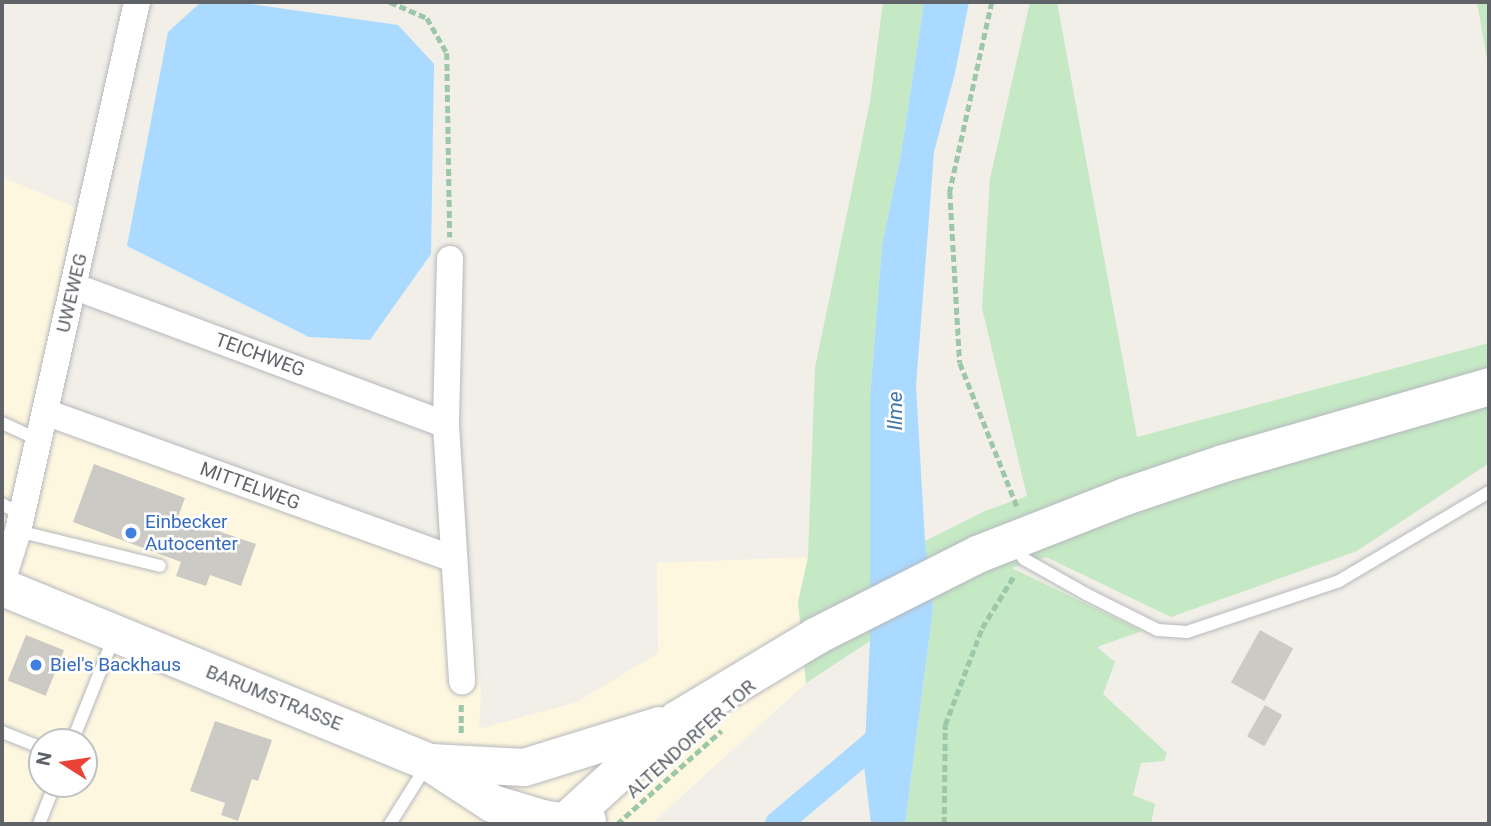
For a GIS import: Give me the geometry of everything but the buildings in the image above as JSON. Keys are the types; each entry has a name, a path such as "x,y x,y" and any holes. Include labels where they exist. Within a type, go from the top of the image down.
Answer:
{"main road":[{"path":"801,645 977,554 1020,544 1223,463 1489,386"},
{"name":"BARUMSTRASSE","path":"2,585 429,762 495,813 584,823"},
{"name":"ALTENDORFER TOR","path":"584,823 677,719 801,645"},
{"name":"ALTENDORFER TOR","path":"584,823 801,645"},
{"name":"BARUMSTRASSE","path":"429,762 524,767 677,719"},
{"path":"524,767 544,781 556,799 584,823"}],"street":[{"name":"UWEWEG","path":"2,585 14,517 39,440 137,2"},
{"path":"450,259 446,425 462,682"},
{"name":"TEICHWEG","path":"73,286 446,425"},
{"name":"MITTELWEG","path":"45,412 454,559"}],"lane":[{"path":"2,423 39,440"},
{"path":"1020,544 1158,630 1186,632 1339,581 1489,492"},
{"path":"14,517 160,566"},
{"path":"78,728 115,633"},
{"path":"2,732 28,742"},
{"path":"390,824 429,762"},
{"path":"39,824 49,798"}],"path":[{"path":"390,2 427,18 447,53 450,259"},
{"path":"944,824 945,725 982,628 1020,544 960,363 950,192 992,2"},
{"path":"461,743 462,682"},
{"path":"584,823 728,726"}],"shaded area":[{"path":"2,177 75,207 35,401 468,567 481,694 479,729 577,702 658,653 657,563 808,557 798,602 806,683 651,824 2,824"}],"green space":[{"path":"883,2 924,2 901,154 882,245 870,397 870,641 806,683 798,602 808,557 815,368 870,102"},
{"path":"1030,2 1057,2 1137,437 1489,343 1489,463 1357,551 1171,617 1046,557 1012,568 1142,631 1097,647 1115,662 1103,694 1167,753 1164,761 1141,763 1133,795 1155,804 1151,824 905,824 933,609 925,541 985,511 1027,496 982,308 990,179"},
{"path":"1477,2 1489,2 1489,71"}],"water":[{"path":"201,2 236,2 398,25 434,64 431,254 370,340 309,337 127,246 168,32"},
{"name":"Ilme","path":"924,2 969,2 955,73 934,152 916,386 925,541 933,609 905,824 871,824 864,766 870,641 870,397 882,245 901,154"}],"waterway":[{"path":"778,824 892,728"}],"place":[{"name":"Einbecker Autocenter","path":"131,533"},
{"name":"Biel's Backhaus","path":"36,665"}]}
